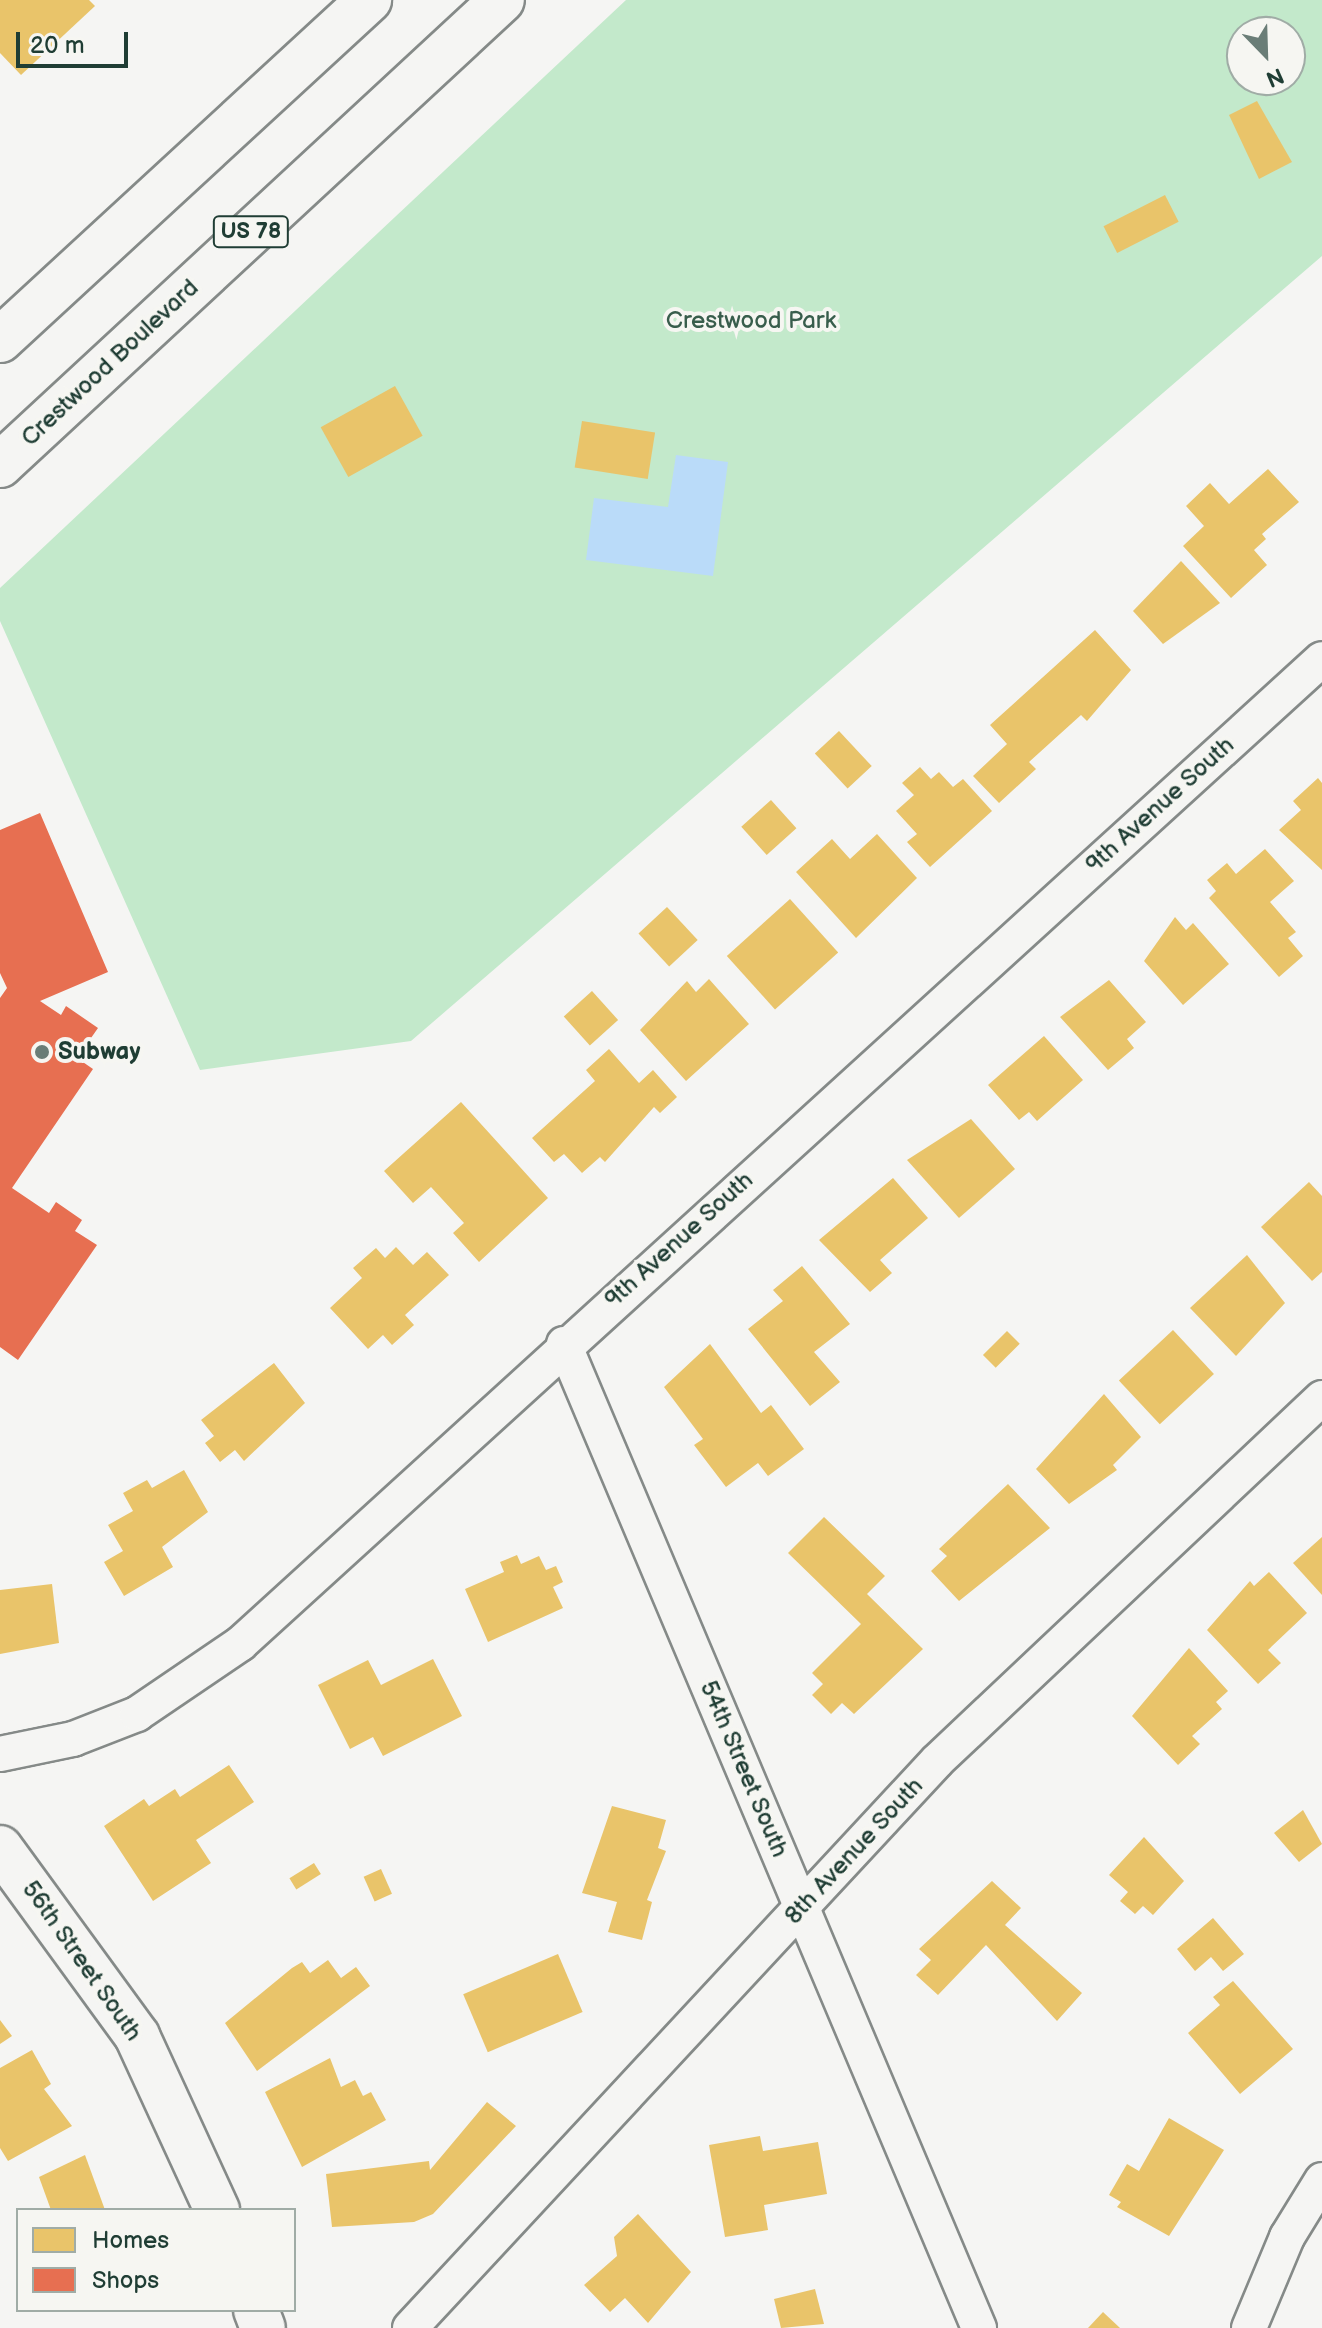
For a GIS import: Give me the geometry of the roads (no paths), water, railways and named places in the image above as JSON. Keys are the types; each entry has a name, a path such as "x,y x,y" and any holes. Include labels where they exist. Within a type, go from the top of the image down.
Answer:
{"main road":[{"path":"0,340 369,0"},
{"name":"Crestwood Boulevard","path":"0,465 502,0"},
{"name":"56th Street South","path":"0,1848 137,2036 216,2208"}],"street":[{"name":"9th Avenue South","path":"0,1754 106,1728 208,1670 1322,659"},
{"name":"54th Street South","path":"564,1344 979,2328"},
{"name":"8th Avenue South","path":"410,2328 998,1699 1322,1398"},
{"path":"1249,2328 1280,2251 1322,2180"}],"water":[{"path":"676,455 728,462 713,576 586,560 594,498 668,507"}],"place":[{"name":"Subway","path":"42,1052"}],"park label":[{"name":"Crestwood Park","path":"751,321"}]}
